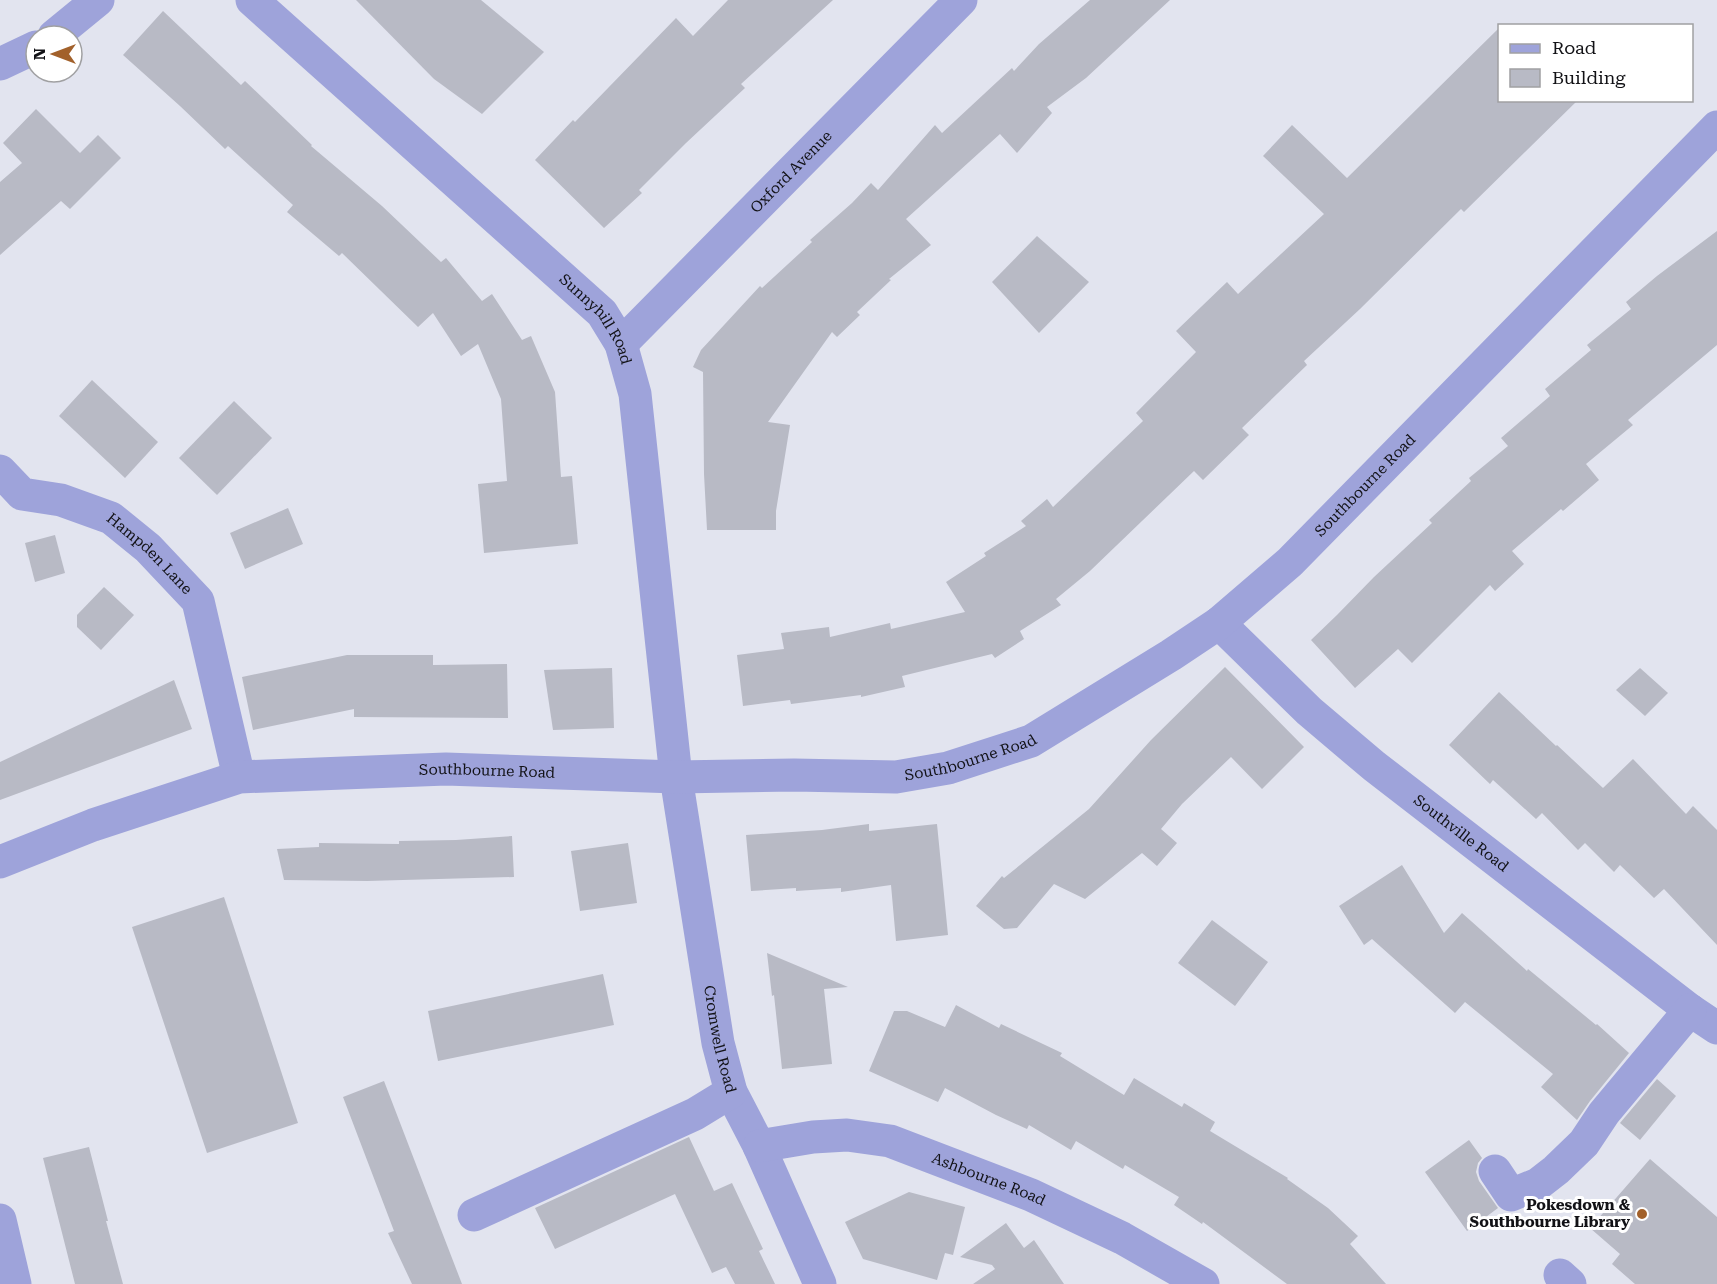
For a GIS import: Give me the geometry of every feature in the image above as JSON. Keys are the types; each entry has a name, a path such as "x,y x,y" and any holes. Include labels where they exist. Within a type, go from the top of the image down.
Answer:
{"street":[{"path":"69,24 98,0"},
{"name":"Sunnyhill Road","path":"252,0 602,313 621,344 635,394 676,777"},
{"name":"Oxford Avenue","path":"621,344 961,0"},
{"path":"0,64 24,53"},
{"name":"Southbourne Road","path":"0,862 93,825 238,777 446,769 676,777 794,775 896,777 948,768 1031,741 1219,623 1290,562 1717,127"},
{"name":"Hampden Lane","path":"0,471 22,494 62,500 111,518 148,548 198,601 238,777"},
{"name":"Southville Road","path":"1219,623 1309,711 1374,766 1690,1010 1717,1028"},
{"name":"Cromwell Road","path":"676,777 718,1043 731,1092 759,1146 820,1284"},
{"path":"1495,1171 1511,1195 1538,1184 1556,1170 1584,1143 1604,1113 1690,1010"},
{"path":"474,1215 695,1114 731,1092"},
{"name":"Ashbourne Road","path":"759,1146 813,1137 847,1135 890,1141 1031,1195 1122,1238 1203,1284"},
{"path":"0,1220 15,1284"}],"building":[{"path":"356,0 481,0 544,52 482,114 434,79"},
{"path":"728,0 833,0 741,84 745,88 686,143 639,190 642,193 604,228 535,160 676,18 693,36"},
{"path":"1090,0 1170,0 1086,78 1047,107 1052,113 1017,153 1000,134 906,219 931,245 889,279 891,280 857,312 860,315 837,337 832,332 768,422 790,425 776,511 776,530 707,530 703,372 693,367 701,350 760,286 762,288 812,242 810,240 871,183 878,190 935,125 942,133 1012,68 1014,71 1039,44"},
{"path":"163,11 241,85 245,81 311,146 382,206 441,262 446,258 482,301 492,294 522,340 531,336 555,392 561,477 572,476 578,544 484,553 478,484 507,481 501,399 478,344 461,356 433,313 418,327 342,253 339,256 287,212 293,205 228,146 225,149 123,55"},
{"path":"1498,29 1498,102 1576,102 1464,212 1461,209 1304,361 1307,365 1242,428 1249,435 1203,480 1194,471 1090,571 1056,599 1061,605 1020,631 1024,639 995,658 992,654 902,676 905,687 861,697 861,695 791,704 790,700 743,706 737,655 784,649 781,633 829,627 830,637 890,623 891,629 965,612 946,582 986,556 984,553 1026,526 1021,521 1047,499 1053,507 1143,421 1136,413 1196,352 1176,331 1227,282 1238,294 1324,214 1263,156 1292,125 1347,178"},
{"path":"36,109 80,153 98,135 121,158 70,209 61,201 0,255 0,182 22,163 3,143"},
{"path":"1717,231 1717,345 1628,420 1633,425 1586,464 1599,480 1512,551 1524,564 1495,591 1490,585 1412,663 1398,649 1355,688 1311,640 1432,523 1429,520 1471,481 1469,478 1508,446 1501,438 1550,396 1545,389 1591,350 1587,345 1631,309 1626,302"},
{"path":"1037,236 1089,282 1039,333 992,282"},
{"path":"92,380 158,442 125,478 59,416"},
{"path":"234,401 272,438 217,495 179,458"},
{"path":"288,508 303,544 245,569 230,533"},
{"path":"55,535 65,573 35,582 25,543"},
{"path":"104,587 134,615 101,650 77,627 77,615"},
{"path":"347,655 433,655 433,665 507,664 508,718 354,717 354,709 253,730 242,677"},
{"path":"1225,667 1304,747 1262,789 1231,757 1182,804 1161,829 1177,843 1157,866 1142,853 1085,899 1054,884 1017,928 1004,929 976,906 1002,876 1004,878 1089,809 1151,740"},
{"path":"612,668 614,728 553,730 544,670"},
{"path":"1640,668 1668,693 1645,716 1616,690"},
{"path":"174,680 192,729 0,800 0,762"},
{"path":"1499,692 1603,788 1633,759 1686,814 1693,806 1717,830 1717,945 1664,889 1654,898 1620,865 1614,872 1585,843 1578,850 1542,813 1536,819 1493,780 1490,784 1449,745"},
{"path":"869,824 869,831 937,824 948,935 896,941 891,885 841,892 841,888 751,891 746,835"},
{"path":"512,836 514,877 367,881 284,880 277,849 319,847 319,843 399,844 399,841"},
{"path":"628,843 637,903 580,911 571,851"},
{"path":"1402,865 1444,933 1462,913 1527,971 1528,969 1597,1024 1629,1053 1577,1120 1541,1087 1553,1074 1465,1002 1455,1013 1372,939 1364,945 1339,906"},
{"path":"224,897 298,1123 207,1153 132,927"},
{"path":"1212,920 1268,962 1235,1006 1178,963"},
{"path":"767,953 848,987 824,989 832,1064 782,1069"},
{"path":"603,974 614,1025 438,1061 428,1011"},
{"path":"956,1005 999,1028 1001,1024 1062,1053 1060,1056 1124,1095 1134,1078 1182,1107 1184,1103 1215,1122 1210,1131 1288,1178 1328,1208 1358,1236 1350,1244 1386,1284 1287,1284 1203,1222 1202,1224 1174,1205 1179,1197 1125,1165 1123,1169 1076,1141 1071,1150 1029,1125 1027,1129 945,1088 938,1102 869,1071 894,1011 907,1011 945,1027"},
{"path":"1657,1079 1676,1096 1640,1140 1620,1123"},
{"path":"384,1081 462,1284 412,1284 388,1233 394,1231 343,1097"},
{"path":"689,1137 714,1191 732,1183 763,1249 759,1251 775,1284 735,1284 726,1267 712,1273 675,1194 555,1249 535,1208"},
{"path":"1469,1140 1482,1158 1476,1172 1479,1181 1498,1208 1467,1231 1425,1172"},
{"path":"89,1147 123,1284 75,1284 43,1158"},
{"name":"Pokesdown & Southbourne Library","path":"1650,1159 1717,1217 1717,1284 1635,1284 1612,1264 1620,1254 1590,1228"},
{"path":"909,1192 965,1207 953,1255 945,1253 937,1280 863,1259 845,1222"},
{"path":"1006,1223 1024,1248 1034,1240 1064,1284 973,1284 995,1269 992,1265 960,1257"}],"place":[{"name":"Pokesdown & Southbourne Library","path":"1642,1214"}]}
